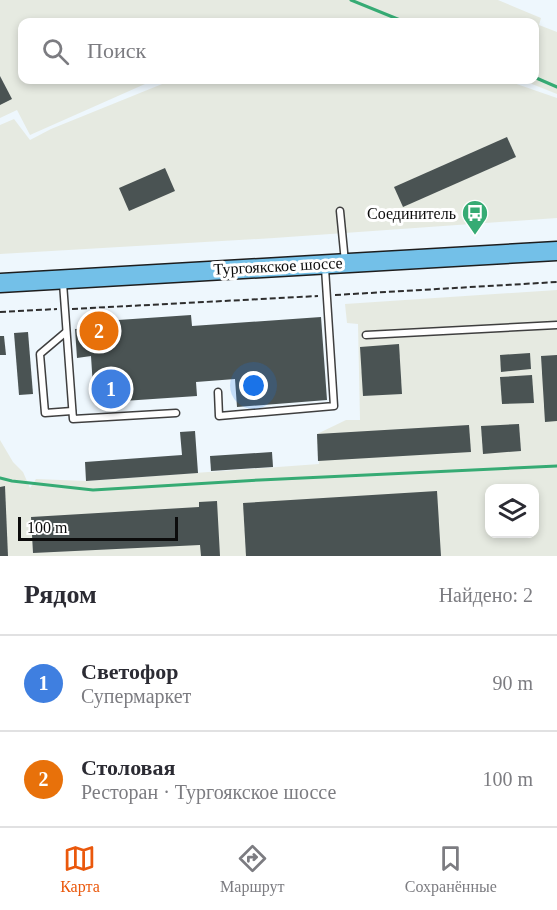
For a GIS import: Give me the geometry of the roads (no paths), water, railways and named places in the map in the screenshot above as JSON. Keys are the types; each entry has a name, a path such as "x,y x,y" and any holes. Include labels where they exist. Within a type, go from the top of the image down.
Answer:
{"main road":[{"name":"Тургоякское шоссе","path":"0,283 557,251"}],"lane":[{"path":"340,211 345,262"},
{"path":"218,392 219,416 334,406 325,264"},
{"path":"62,279 73,419 176,413"},
{"path":"366,335 557,325"},
{"path":"66,332 40,354 45,413 72,411"}],"railway":[{"path":"351,0 395,18"},
{"path":"539,79 557,87"},
{"path":"0,478 93,490 557,466"}],"place":[{"name":"Соединитель","path":"475,236"},
{"name":"Столовая","path":"99,331"},
{"name":"Светофор","path":"111,389"}]}
